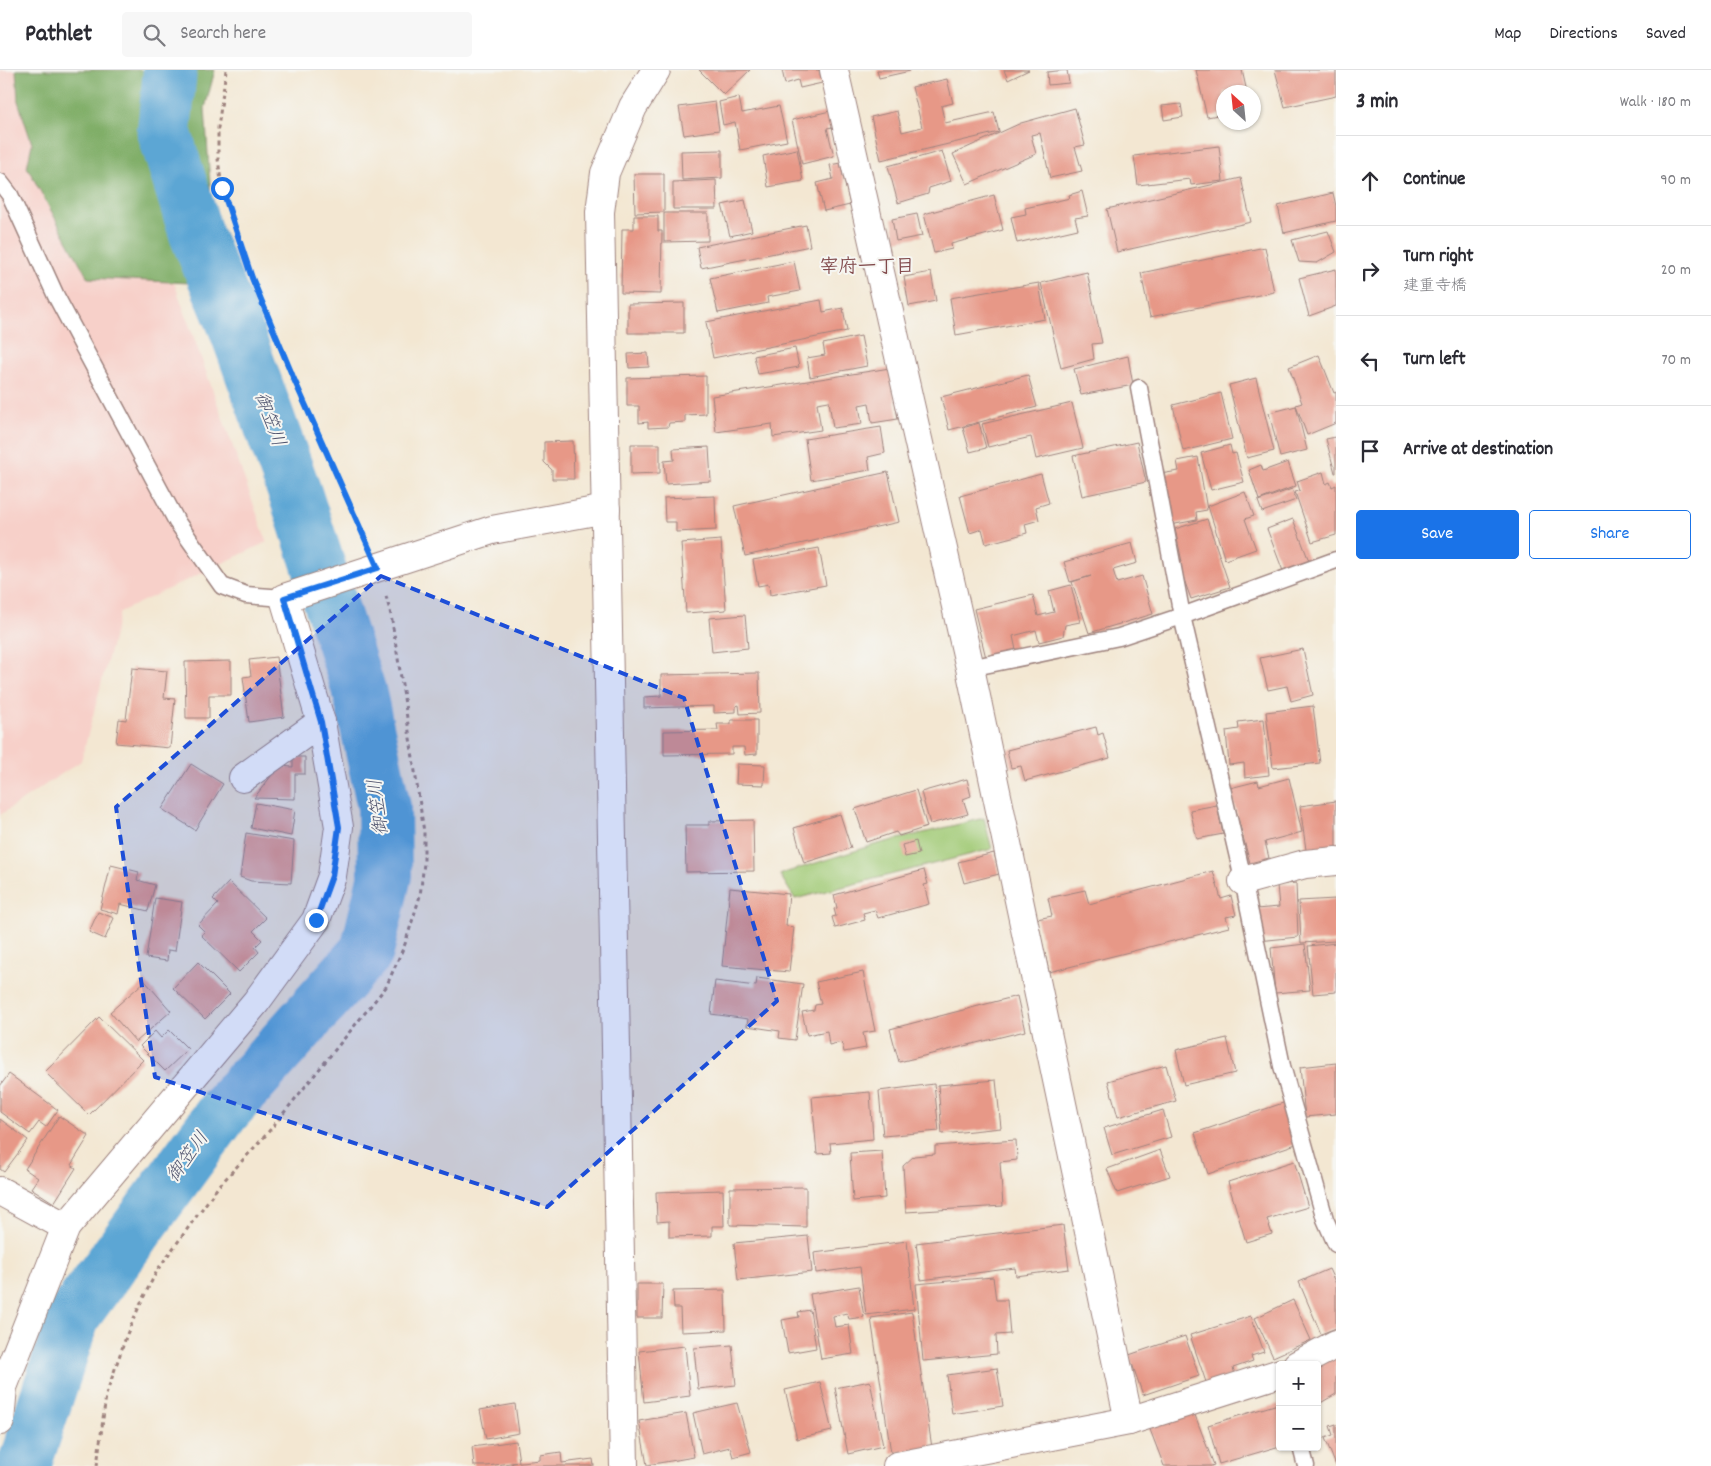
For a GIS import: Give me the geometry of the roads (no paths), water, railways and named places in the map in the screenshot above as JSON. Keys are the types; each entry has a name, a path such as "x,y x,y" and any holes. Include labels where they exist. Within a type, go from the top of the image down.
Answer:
{"street":[{"path":"624,1466 600,212 605,172 633,107 643,88 656,70"},
{"path":"834,70 970,668 1129,1421"},
{"path":"0,1421 2,1387 66,1227 256,1002 316,920 332,876 339,827 321,722 292,595 492,530 606,509"},
{"path":"243,778 321,722"},
{"path":"1243,881 1305,864 1336,862"},
{"path":"0,1191 66,1227"},
{"path":"1304,1361 1336,1344"},
{"path":"897,1466 1129,1421 1276,1374"}],"lane":[{"path":"0,182 10,195 61,305 176,522 194,548 222,586 246,595 292,595"},
{"path":"1139,388 1182,616 1243,881 1282,1066 1326,1219 1336,1244"},
{"path":"970,668 1119,637 1336,560"},
{"path":"1302,1451 1306,1466"}],"waterway":[{"name":"御笠川","path":"24,1466 74,1315 223,1112 367,951 385,875 384,807 360,694 296,496 235,327 196,234 164,131 170,70"}],"district":[{"name":"宰府一丁目","path":"867,268"}]}
